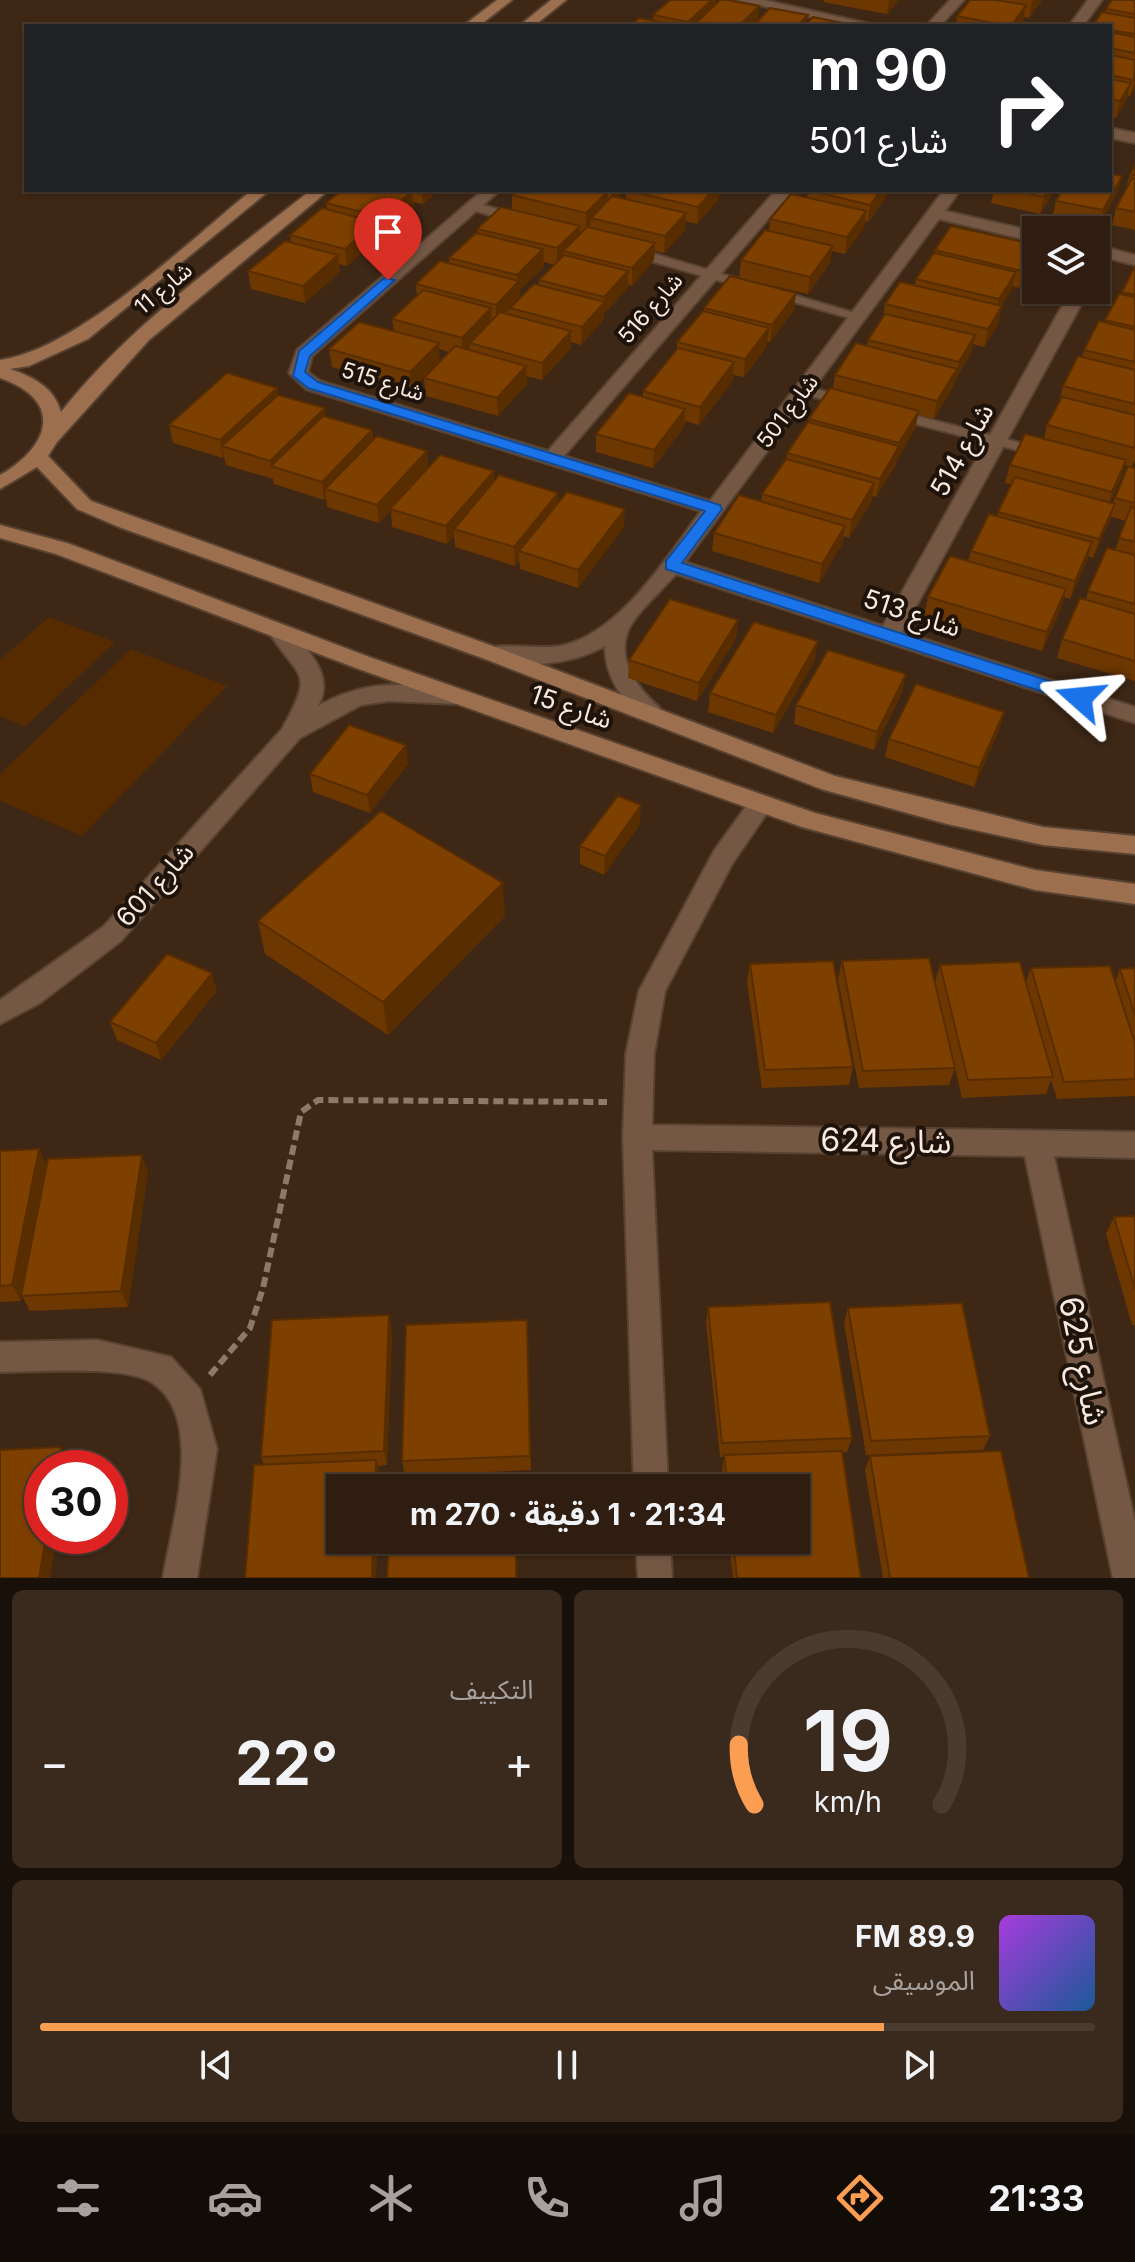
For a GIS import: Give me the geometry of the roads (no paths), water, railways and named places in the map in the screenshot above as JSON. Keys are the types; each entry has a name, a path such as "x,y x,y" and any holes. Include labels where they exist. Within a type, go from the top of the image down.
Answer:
{"street":[{"path":"473,24 505,0"},
{"path":"529,24 559,0"},
{"path":"744,0 862,24"},
{"path":"935,24 957,0"},
{"path":"1077,24 1095,0"},
{"path":"483,16 510,18 512,24"},
{"path":"1112,133 1135,138"},
{"name":"شارع 11","path":"0,365 23,362 82,335 260,192"},
{"name":"شارع 11","path":"38,457 83,394 123,354 319,192"},
{"name":"شارع 515","path":"490,192 303,354 298,373 313,385 715,509"},
{"name":"شارع 516","path":"552,458 783,192"},
{"name":"شارع 501","path":"493,654 531,657 561,653 589,645 617,629 715,509 951,192"},
{"path":"935,213 1022,234"},
{"path":"1110,256 1135,260"},
{"name":"شارع 514","path":"889,635 1072,304"},
{"path":"0,372 31,383 49,398 56,417 51,438"},
{"path":"0,483 38,457"},
{"name":"شارع 15","path":"38,457 84,505 493,654 829,783 932,811 1043,836 1135,845"},
{"name":"شارع 15","path":"0,531 63,549 456,696 811,821 1035,880 1135,894"},
{"name":"شارع 513","path":"672,565 1135,715"},
{"path":"617,629 614,651 617,674 631,696 651,713"},
{"name":"شارع 601","path":"0,1013 31,995 112,934 290,735 312,696 310,668 279,631"},
{"name":"شارع 601","path":"290,735 335,704 378,691 456,696"},
{"path":"650,1474 637,1137 640,1054 652,991 723,858 761,804"},
{"name":"شارع 624","path":"637,1137 1135,1145"},
{"name":"شارع 625","path":"1037,1144 1130,1578"},
{"path":"0,1357 97,1355 160,1368 189,1400 201,1449 180,1578"},
{"path":"654,1554 655,1578"}],"lane":[{"path":"473,206 533,223"},
{"path":"622,249 858,316"},
{"path":"803,390 1058,457"}]}
